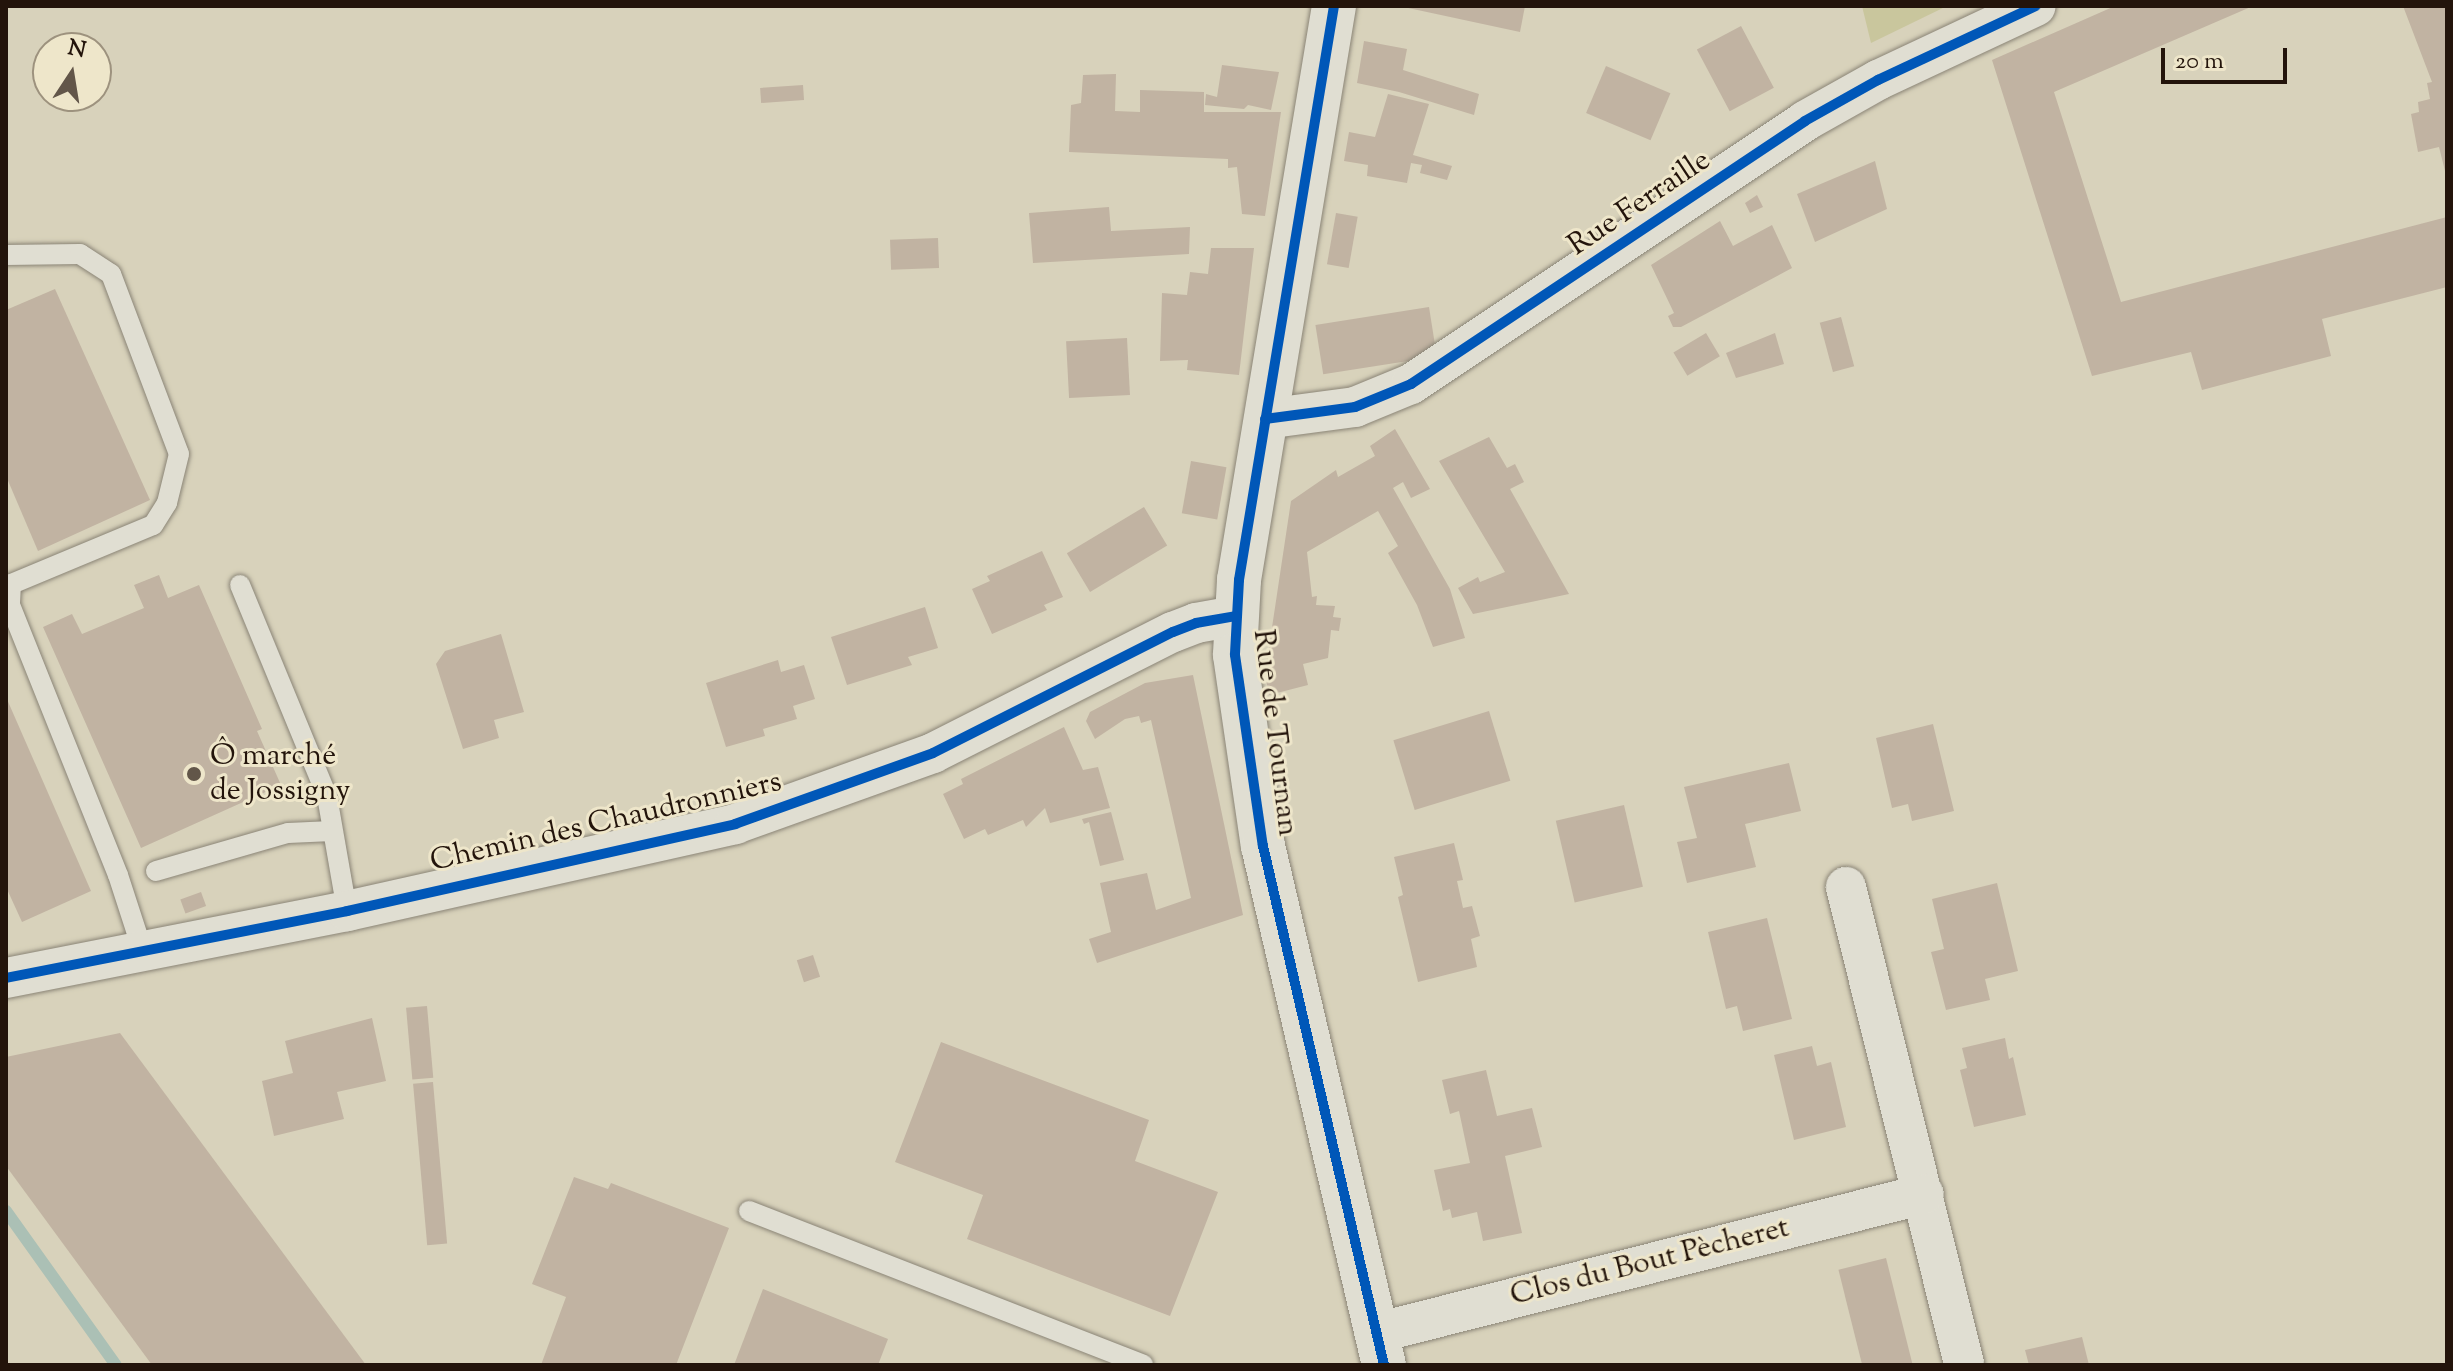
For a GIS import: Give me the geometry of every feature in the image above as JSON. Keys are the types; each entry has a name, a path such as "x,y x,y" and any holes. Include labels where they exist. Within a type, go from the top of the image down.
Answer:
{"street":[{"name":"Rue de Tournan","path":"1334,6 1265,419 1235,616 1235,655 1263,846 1380,1349"},
{"name":"Rue Ferraille","path":"1265,419 1355,407 1411,384 1805,121 1878,80 2036,6"},
{"name":"Chemin des Chaudronniers","path":"6,978 347,911 735,824 933,753 1173,632 1196,623 1235,616"},
{"path":"1846,887 1964,1365"},
{"name":"Clos du Bout Pècheret","path":"1380,1349 1924,1194"}],"lane":[{"path":"6,255 80,254 111,274 179,454 167,503 153,525 11,584 10,605 118,875 143,952"},
{"path":"240,585 327,796 347,911"},
{"path":"156,871 288,833 332,831"},
{"path":"749,1211 1143,1365"}],"shaded area":[{"path":"1862,6 1947,6 1871,43"}],"building":[{"path":"1399,6 1525,6 1520,32"},
{"path":"2115,6 2253,6 2054,92 2121,302 2447,217 2447,287 2322,319 2331,356 2202,390 2191,352 2092,376 1992,60"},
{"path":"2403,6 2447,6 2447,179 2439,147 2418,152 2411,114 2419,112 2418,102 2430,99 2427,83 2432,82"},
{"path":"1741,26 1774,88 1730,111 1697,49"},
{"path":"1364,41 1407,49 1403,70 1479,94 1474,115 1357,83"},
{"path":"1222,65 1279,72 1271,110 1248,105 1244,109 1205,105 1206,94 1217,97"},
{"path":"1606,66 1670,93 1651,140 1586,113"},
{"path":"1116,74 1115,111 1140,112 1140,90 1204,92 1204,112 1281,112 1265,216 1242,214 1237,167 1228,168 1228,159 1069,152 1071,105 1081,103 1083,75"},
{"path":"803,85 804,100 761,103 760,88"},
{"path":"1388,94 1429,104 1413,155 1452,166 1447,180 1420,173 1422,165 1411,163 1407,183 1367,176 1368,165 1344,161 1349,132 1375,137"},
{"path":"1875,161 1887,209 1815,242 1797,194"},
{"path":"1757,195 1763,207 1750,213 1745,203"},
{"path":"1109,207 1111,231 1190,227 1189,254 1033,263 1029,213"},
{"path":"1336,213 1358,217 1349,268 1327,264"},
{"path":"1720,221 1733,246 1772,225 1792,268 1681,327 1673,327 1668,316 1674,313 1651,265"},
{"path":"938,238 939,268 891,270 890,240"},
{"path":"1211,248 1254,248 1239,375 1187,370 1188,360 1160,361 1162,293 1187,295 1190,272 1208,274"},
{"path":"55,289 150,500 38,551 6,476 6,310"},
{"path":"1429,307 1437,356 1323,374 1315,325"},
{"path":"1841,317 1854,366 1833,372 1820,323"},
{"path":"1706,333 1720,356 1687,376 1673,353"},
{"path":"1775,333 1784,364 1736,378 1726,353"},
{"path":"1127,338 1130,395 1069,398 1066,341"},
{"path":"1395,429 1430,489 1411,498 1403,482 1393,488 1450,589 1465,638 1433,647 1417,605 1388,553 1398,546 1378,511 1307,552 1312,597 1317,596 1316,605 1335,606 1333,617 1341,618 1339,631 1331,630 1328,658 1303,664 1308,685 1269,695 1265,674 1291,501 1336,470 1338,477 1375,456 1370,446"},
{"path":"1489,437 1507,468 1515,464 1524,482 1510,489 1569,594 1473,614 1458,588 1478,577 1480,582 1505,572 1439,461"},
{"path":"1191,461 1226,467 1217,519 1182,513"},
{"path":"1144,507 1167,546 1090,592 1067,553"},
{"path":"1042,551 1063,597 1044,605 1047,610 992,634 972,589 990,581 987,576"},
{"path":"159,575 168,598 199,585 262,729 257,731 281,785 141,848 43,627 72,614 82,634 144,608 134,585"},
{"path":"925,607 938,648 908,657 912,665 847,685 831,637"},
{"path":"501,634 524,712 494,720 499,738 463,749 436,664 445,651"},
{"path":"778,660 781,672 804,665 815,699 793,706 797,719 763,729 765,736 726,747 706,683"},
{"path":"1193,675 1243,915 1097,963 1089,939 1111,932 1100,883 1147,873 1156,910 1191,898 1151,720 1141,723 1139,716 1125,719 1095,739 1086,721 1090,712 1145,683"},
{"path":"6,697 91,891 22,922 6,887"},
{"path":"1489,711 1510,781 1415,810 1393,740"},
{"path":"1933,724 1954,811 1912,821 1908,804 1892,808 1876,738"},
{"path":"1064,727 1083,770 1098,767 1110,808 1050,823 1045,808 1026,827 1023,820 988,835 985,829 964,839 943,794 963,784 961,779"},
{"path":"1789,763 1801,811 1745,824 1756,867 1687,883 1677,842 1697,838 1684,787"},
{"path":"1624,805 1643,887 1575,903 1556,821"},
{"path":"1111,812 1124,860 1100,866 1089,822 1084,824 1082,819"},
{"path":"1454,843 1463,880 1457,881 1463,908 1472,906 1480,936 1471,939 1477,967 1418,982 1398,897 1403,895 1394,857"},
{"path":"1997,883 2018,971 1985,979 1990,1000 1946,1010 1931,952 1944,949 1932,899"},
{"path":"201,892 206,906 185,914 180,900"},
{"path":"1767,918 1792,1019 1743,1031 1737,1006 1726,1009 1708,932"},
{"path":"813,955 820,977 804,982 797,960"},
{"path":"427,1006 433,1078 412,1080 406,1008"},
{"path":"372,1018 386,1081 337,1092 344,1119 274,1136 262,1081 293,1073 285,1041"},
{"path":"120,1033 366,1365 152,1365 6,1166 6,1057"},
{"path":"2005,1038 2009,1059 2013,1057 2026,1115 1974,1127 1960,1070 1967,1068 1962,1048"},
{"path":"941,1042 1149,1120 1135,1161 1218,1192 1170,1316 967,1239 983,1195 895,1162"},
{"path":"1812,1046 1817,1066 1831,1062 1846,1127 1794,1140 1774,1055"},
{"path":"1486,1070 1497,1116 1532,1108 1542,1147 1505,1156 1522,1233 1483,1241 1477,1212 1452,1218 1450,1209 1443,1211 1434,1170 1470,1163 1459,1111 1450,1114 1442,1080"},
{"path":"433,1082 447,1243 427,1245 413,1084"},
{"path":"574,1177 608,1189 611,1183 729,1228 676,1365 541,1365 566,1297 532,1284"},
{"path":"1886,1258 1913,1365 1862,1365 1838,1270"},
{"path":"763,1289 888,1339 878,1365 734,1365"},
{"path":"2082,1337 2089,1365 2029,1365 2025,1350"}],"waterway":[{"path":"6,1211 116,1365"}],"cycle path":[{"path":"1334,6 1239,580 1235,655 1263,846 1384,1365"},
{"path":"1265,419 1355,407 1411,384 1805,121 1878,80 2036,6"},
{"path":"6,978 347,911 735,824 933,753 1173,632 1196,623 1235,616"}],"place":[{"name":"Ô marché de Jossigny","path":"194,774"}]}
